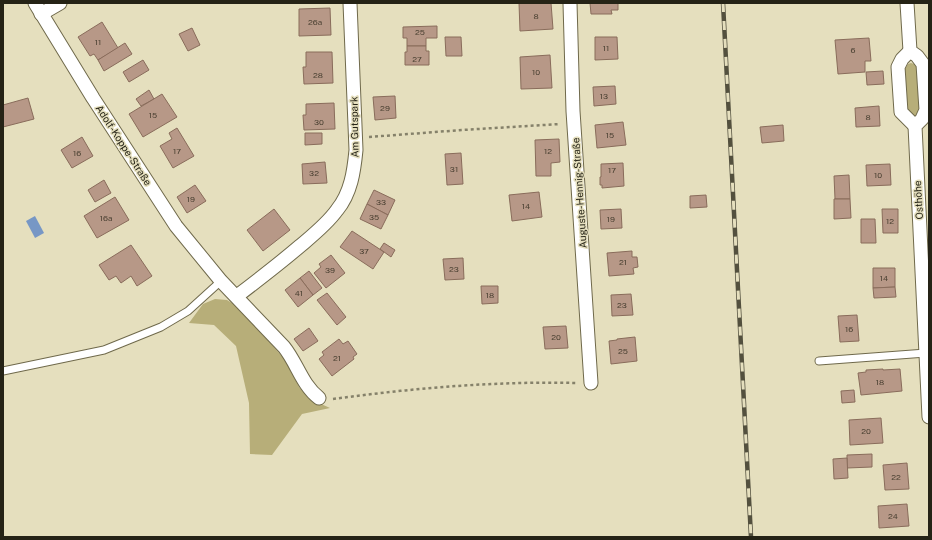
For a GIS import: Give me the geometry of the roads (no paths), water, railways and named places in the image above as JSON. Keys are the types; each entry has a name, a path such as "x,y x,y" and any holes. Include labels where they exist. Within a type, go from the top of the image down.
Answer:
{"street":[{"path":"38,8 60,3"},
{"name":"Am Gutspark","path":"237,296 271,270 327,223 338,210 350,188 354,174 356,138 350,3"},
{"name":"Auguste-Hennig-Straße","path":"570,3 574,124 591,383"},
{"path":"907,3 910,51 902,59 898,67 900,104 901,112 915,126 922,119 926,110 923,64 917,56 910,51"},
{"name":"Adolf-Koppe-Straße","path":"38,8 176,226 221,281 237,296 284,347 292,357 304,382 312,393 319,398"},
{"name":"Osthöhe","path":"915,126 929,417"}],"lane":[{"path":"3,371 104,350 161,327 188,311 221,281"},
{"path":"819,361 927,353"}],"water":[{"path":"35,216 44,233 35,238 26,221"}],"railway":[{"path":"723,3 751,537"}]}
